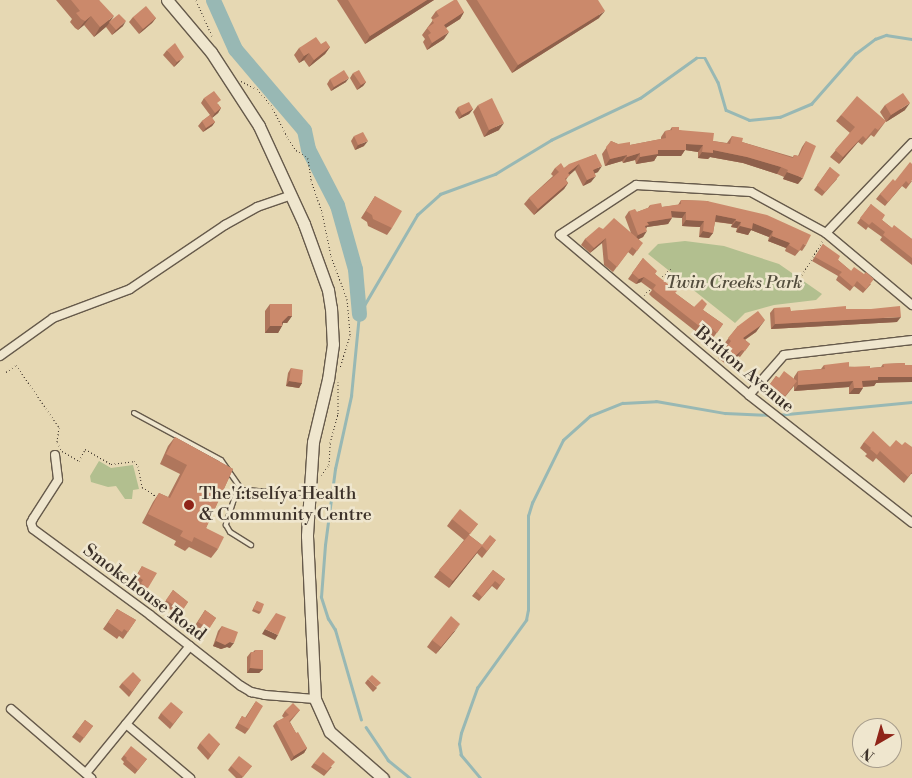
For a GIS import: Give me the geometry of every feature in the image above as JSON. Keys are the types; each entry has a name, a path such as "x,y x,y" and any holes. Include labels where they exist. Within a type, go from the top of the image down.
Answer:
{"main road":[{"path":"167,0 196,32 228,77 259,126 321,266 328,290 333,324 331,361 313,442 308,494 307,580 315,699 330,732 383,778"}],"street":[{"path":"912,143 826,234 912,305"},
{"name":"Britton Avenue","path":"826,234 751,192 636,185 560,235 749,395 912,523"},
{"path":"0,356 53,318 130,289 226,225 257,207 291,195"},
{"path":"749,395 784,355 912,340"},
{"name":"Smokehouse Road","path":"55,455 58,480 33,519 31,527 251,692 315,699"},
{"path":"11,709 88,776 126,724 190,646"},
{"path":"126,724 190,778"}],"lane":[{"path":"134,413 221,460 238,487 246,491 308,494"},
{"path":"238,487 226,525 230,532 251,545"}],"path":[{"path":"800,278 826,234"},
{"path":"659,281 672,267"},
{"path":"639,302 652,288"},
{"path":"6,372 16,365 59,427 57,442 62,451 79,461 85,449 111,464 134,461 138,466 143,489 162,499"}],"green space":[{"name":"Twin Creeks Park","path":"685,241 724,246 779,264 822,294 816,300 774,305 745,313 735,323 648,254 658,244"},
{"path":"99,461 111,468 133,465 139,489 133,490 132,499 125,499 116,486 108,487 91,482 90,476"}],"building":[{"path":"71,0 99,0 114,16 100,27 91,16 85,21 81,19 76,13 80,11"},
{"path":"348,0 427,0 370,36"},
{"path":"457,0 464,12 444,25 449,32 432,43 428,35 431,33 427,28 434,23 432,20 439,16 436,11"},
{"path":"477,0 598,0 605,11 518,65"},
{"path":"146,6 156,18 143,29 133,17"},
{"path":"119,14 126,21 116,30 109,22"},
{"path":"316,37 321,44 326,41 330,47 314,60 309,53 304,56 299,48"},
{"path":"175,43 184,57 177,62 167,50"},
{"path":"344,70 349,78 334,87 330,79"},
{"path":"359,70 366,82 361,85 353,73"},
{"path":"214,91 221,100 217,103 221,108 215,113 204,98"},
{"path":"903,93 910,103 891,115 885,105"},
{"path":"857,96 886,121 878,130 875,128 866,139 863,136 843,157 835,150 855,127 841,115"},
{"path":"492,98 504,123 489,130 478,105"},
{"path":"469,102 473,109 462,115 458,107"},
{"path":"210,115 215,122 206,128 202,121"},
{"path":"672,127 679,127 679,130 714,133 713,141 730,144 732,136 743,138 742,142 793,158 794,155 799,156 806,141 816,146 803,178 787,172 788,170 781,167 747,157 713,150 713,153 702,152 703,145 686,144 686,150 658,150 658,154 640,157 640,153 610,159 606,147 611,141 618,144 630,142 630,145 666,138 665,131 672,130"},
{"path":"363,132 368,141 358,145 354,136"},
{"path":"596,154 602,166 593,170 596,176 587,180 579,164 568,173 570,175 565,179 568,183 538,209 529,198 559,172 555,168 561,163 564,168 569,164"},
{"path":"910,162 912,164 912,180 909,184 906,181 888,202 880,194 893,179 895,181"},
{"path":"830,167 840,175 825,192 817,185"},
{"path":"375,196 402,211 392,228 373,219 372,215 366,211"},
{"path":"681,200 707,201 767,215 811,235 806,245 803,244 799,251 789,245 790,243 772,236 773,231 753,223 752,229 740,226 741,222 736,221 736,219 716,215 713,233 703,231 704,221 686,220 686,212 671,211 672,218 647,222 649,225 645,226 647,231 638,235 629,211 635,209 637,212 650,207 650,205 661,203 662,207 681,204"},
{"path":"871,204 885,215 882,220 892,228 894,225 912,239 912,258 883,235 885,232 872,222 869,225 860,218"},
{"path":"614,218 643,243 637,251 632,247 617,267 608,259 606,238 594,248 585,239 599,227 603,229"},
{"path":"823,244 840,256 838,260 851,271 854,267 864,274 866,272 874,279 866,289 857,281 853,287 839,275 842,272 815,257"},
{"path":"643,258 657,271 655,274 677,291 675,293 694,307 702,299 707,304 703,310 723,324 717,333 711,328 709,330 704,327 703,329 656,292 653,289 656,285 644,277 639,279 632,273"},
{"path":"270,304 292,304 292,316 288,316 282,322 282,326 270,326"},
{"path":"846,306 846,309 871,309 900,306 901,317 775,324 774,308 790,307 791,311"},
{"path":"758,311 765,320 743,338 750,344 745,351 742,350 732,359 723,352 731,341 728,338 738,326"},
{"path":"849,362 849,367 870,366 870,368 884,367 883,364 905,363 905,365 912,365 912,377 878,377 878,380 862,381 863,388 854,388 853,381 798,385 798,371 825,369 824,365"},
{"path":"291,368 303,370 302,383 289,381"},
{"path":"784,371 797,381 785,396 770,384 776,376 779,378"},
{"path":"873,431 890,447 896,440 902,445 905,442 912,447 912,472 908,477 880,451 877,455 864,442"},
{"name":"The'í:tselíya Health & Community Centre","path":"175,437 233,469 206,528 224,537 218,549 194,537 192,542 180,536 183,531 148,514 159,493 170,498 187,465 166,454"},
{"path":"460,509 478,524 470,534 452,519"},
{"path":"469,535 482,545 490,535 496,540 487,551 482,546 453,581 439,570"},
{"path":"142,566 157,573 148,588 141,583 143,580 137,576"},
{"path":"493,570 505,579 500,585 495,581 482,597 476,591"},
{"path":"173,590 188,602 182,611 166,600"},
{"path":"257,601 264,604 261,612 253,609"},
{"path":"117,609 136,620 128,632 124,629 122,632 108,622"},
{"path":"205,610 216,618 209,629 198,622"},
{"path":"276,613 286,617 278,635 265,629"},
{"path":"451,616 460,624 441,647 432,640"},
{"path":"222,626 238,632 234,643 230,642 225,645 216,641"},
{"path":"255,650 263,650 263,669 250,668 251,652 255,652"},
{"path":"133,672 141,680 132,692 122,683"},
{"path":"372,675 381,683 376,687 368,679"},
{"path":"256,701 263,706 249,729 238,723 242,716 246,718"},
{"path":"171,702 183,712 173,724 161,713"},
{"path":"293,703 300,710 289,721 307,748 294,756 276,722 289,715 285,711"},
{"path":"85,720 93,726 84,738 76,732"},
{"path":"209,733 220,744 211,755 200,743"},
{"path":"131,746 147,759 138,770 124,755"},
{"path":"323,752 335,762 327,771 314,763"},
{"path":"239,756 252,766 243,777 231,766"}],"waterway":[{"path":"213,0 235,49 304,130 308,149 337,205 355,269 359,314"},
{"path":"361,720 335,630 328,619 321,597 325,545 335,469 351,396 359,314 417,215 440,194 495,174 551,140 640,98 696,58 705,58 718,82 726,110 749,120 780,117 811,104 855,54 875,39 886,35 912,39"},
{"path":"480,778 461,755 459,744 461,733 477,688 526,620 528,610 528,516 532,503 563,440 590,416 623,403 656,401 725,413 771,415"},
{"path":"777,415 912,402"},
{"path":"366,727 388,760 410,778"}],"place":[{"name":"The'í:tselíya Health & Community Centre","path":"189,505"}]}
